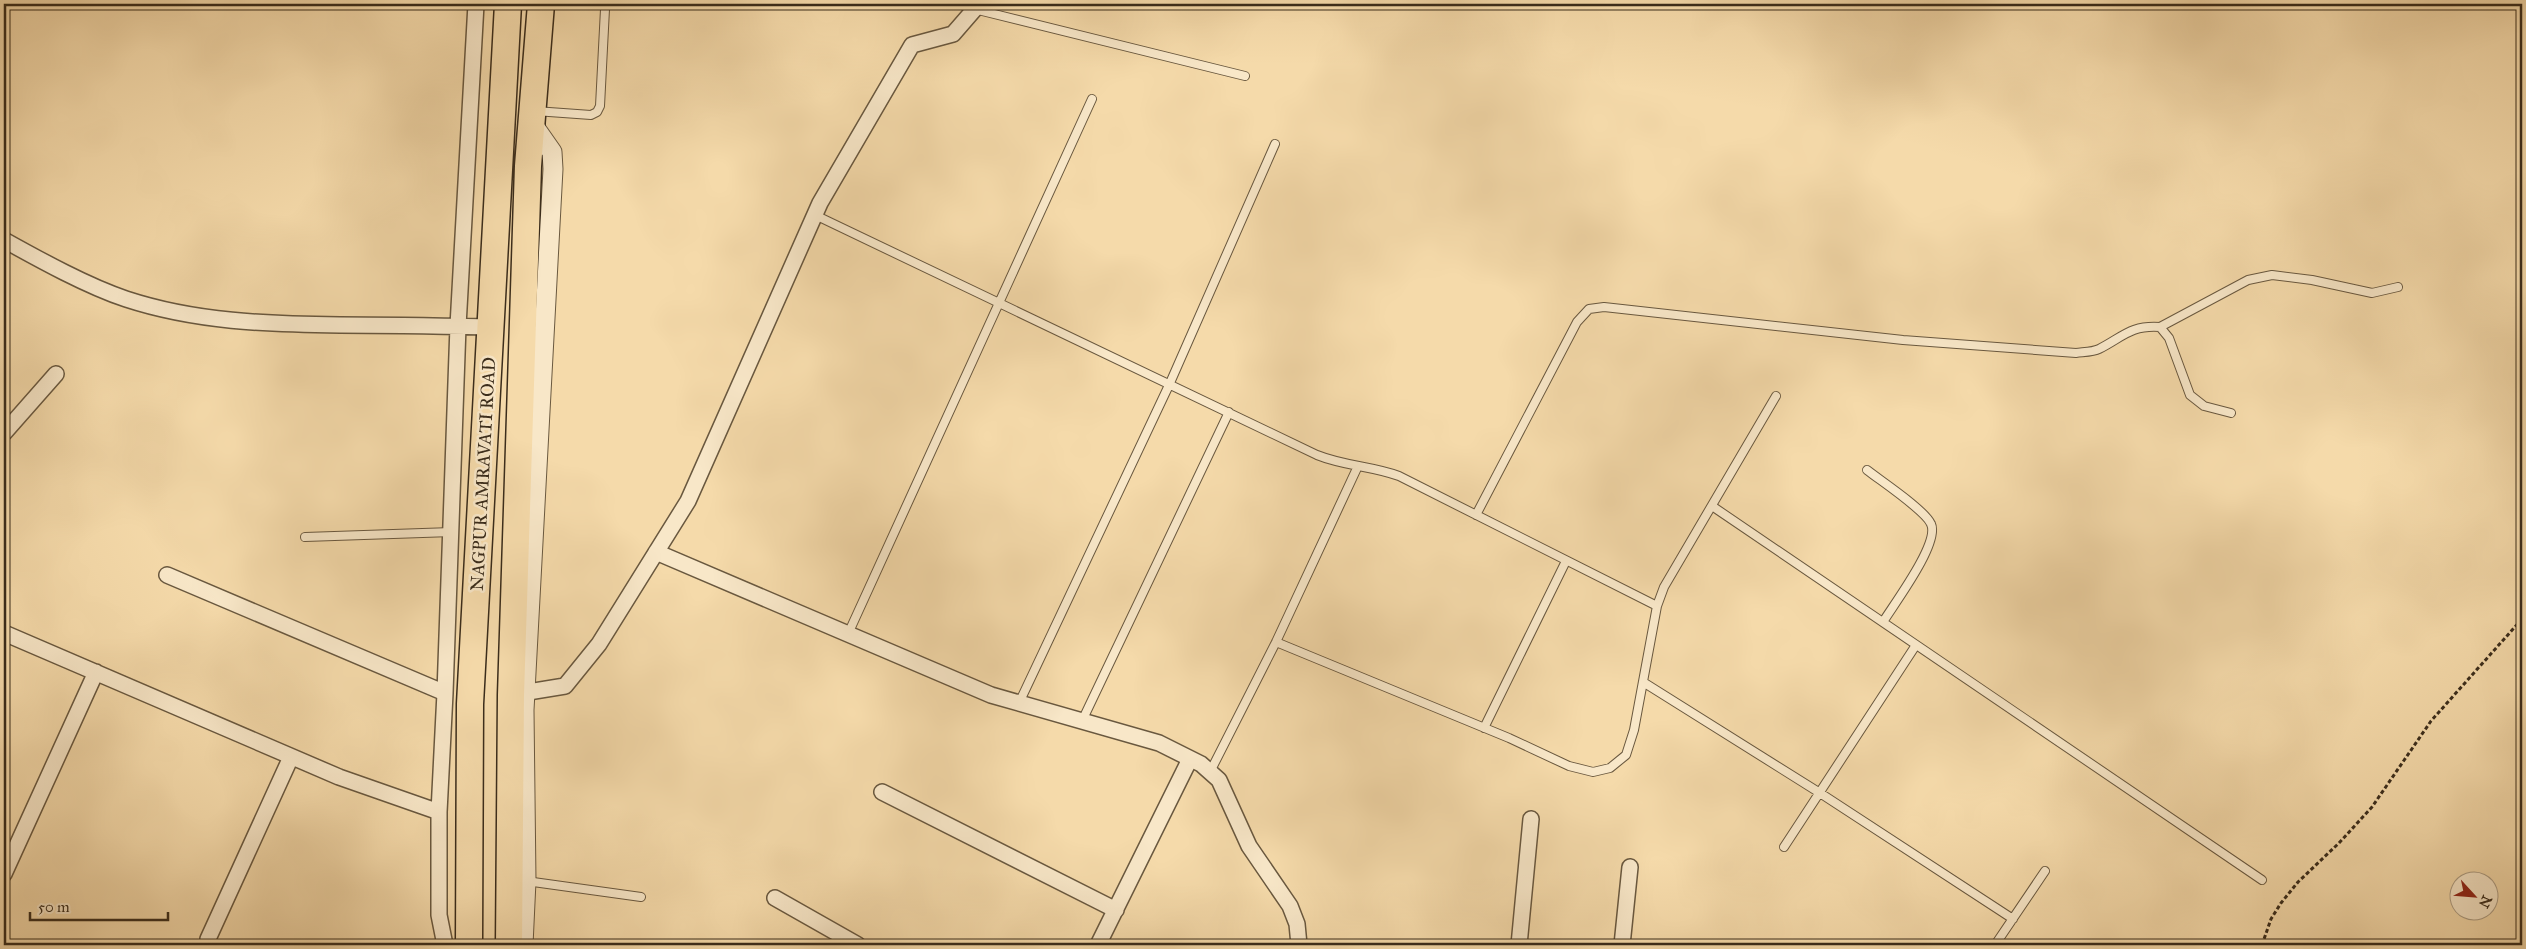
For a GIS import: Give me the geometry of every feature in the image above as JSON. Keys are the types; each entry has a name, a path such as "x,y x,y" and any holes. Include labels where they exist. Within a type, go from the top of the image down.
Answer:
{"highway":[{"name":"NAGPUR AMRAVATI ROAD","path":"469,945 470,704 492,327 508,4"},
{"name":"NAGPUR AMRAVATI ROAD","path":"509,945 517,880 518,694 528,166 541,4"}],"street":[{"path":"445,945 440,915 439,812 446,693 458,326 476,4"},
{"path":"518,694 565,686 599,644 688,501 815,215 912,45 953,34 976,6"},
{"path":"4,240 43,262 125,299 179,313 229,321 288,324 492,327"},
{"path":"4,433 56,374"},
{"path":"656,552 991,694 1160,743 1211,770 1219,780 1249,846 1294,915 1299,945"},
{"path":"166,575 446,693"},
{"path":"4,633 339,777 439,812"},
{"path":"4,874 96,672"},
{"path":"208,939 292,757"},
{"path":"1098,945 1190,759"},
{"path":"882,792 1116,910"},
{"path":"1519,945 1531,819"},
{"path":"1622,945 1630,867"},
{"path":"517,880 523,945"},
{"path":"775,898 858,945"}],"lane":[{"path":"532,116 591,115 597,112 600,106 606,9 602,4"},
{"path":"976,6 1245,76"},
{"path":"848,634 997,302 1092,99"},
{"path":"1019,703 1170,383 1275,144"},
{"path":"815,215 1170,383 1317,455 1332,461 1399,476 1657,606"},
{"path":"1476,515 1577,322 1589,309 1604,308 1904,340 2076,353 2098,350 2121,334 2144,326 2160,326 2248,280 2272,275 2312,280 2372,293 2398,287"},
{"path":"2160,326 2169,338 2190,395 2204,406 2231,413"},
{"path":"1276,642 1484,728 1569,766 1593,772 1610,768 1626,755 1634,730 1657,606 1664,587 1776,396"},
{"path":"1082,721 1230,412"},
{"path":"1211,770 1276,642 1358,466"},
{"path":"1867,470 1923,514 1932,525 1932,537 1927,551 1883,622"},
{"path":"1712,506 2262,880"},
{"path":"305,537 452,532"},
{"path":"1484,728 1566,561"},
{"path":"1784,847 1916,645"},
{"path":"1643,682 1820,793 2013,919"},
{"path":"1995,945 2045,871"},
{"path":"517,880 641,897"}],"path":[{"path":"2262,945 2271,919 2281,903 2298,882 2339,843 2372,807 2431,721 2522,620"}]}
